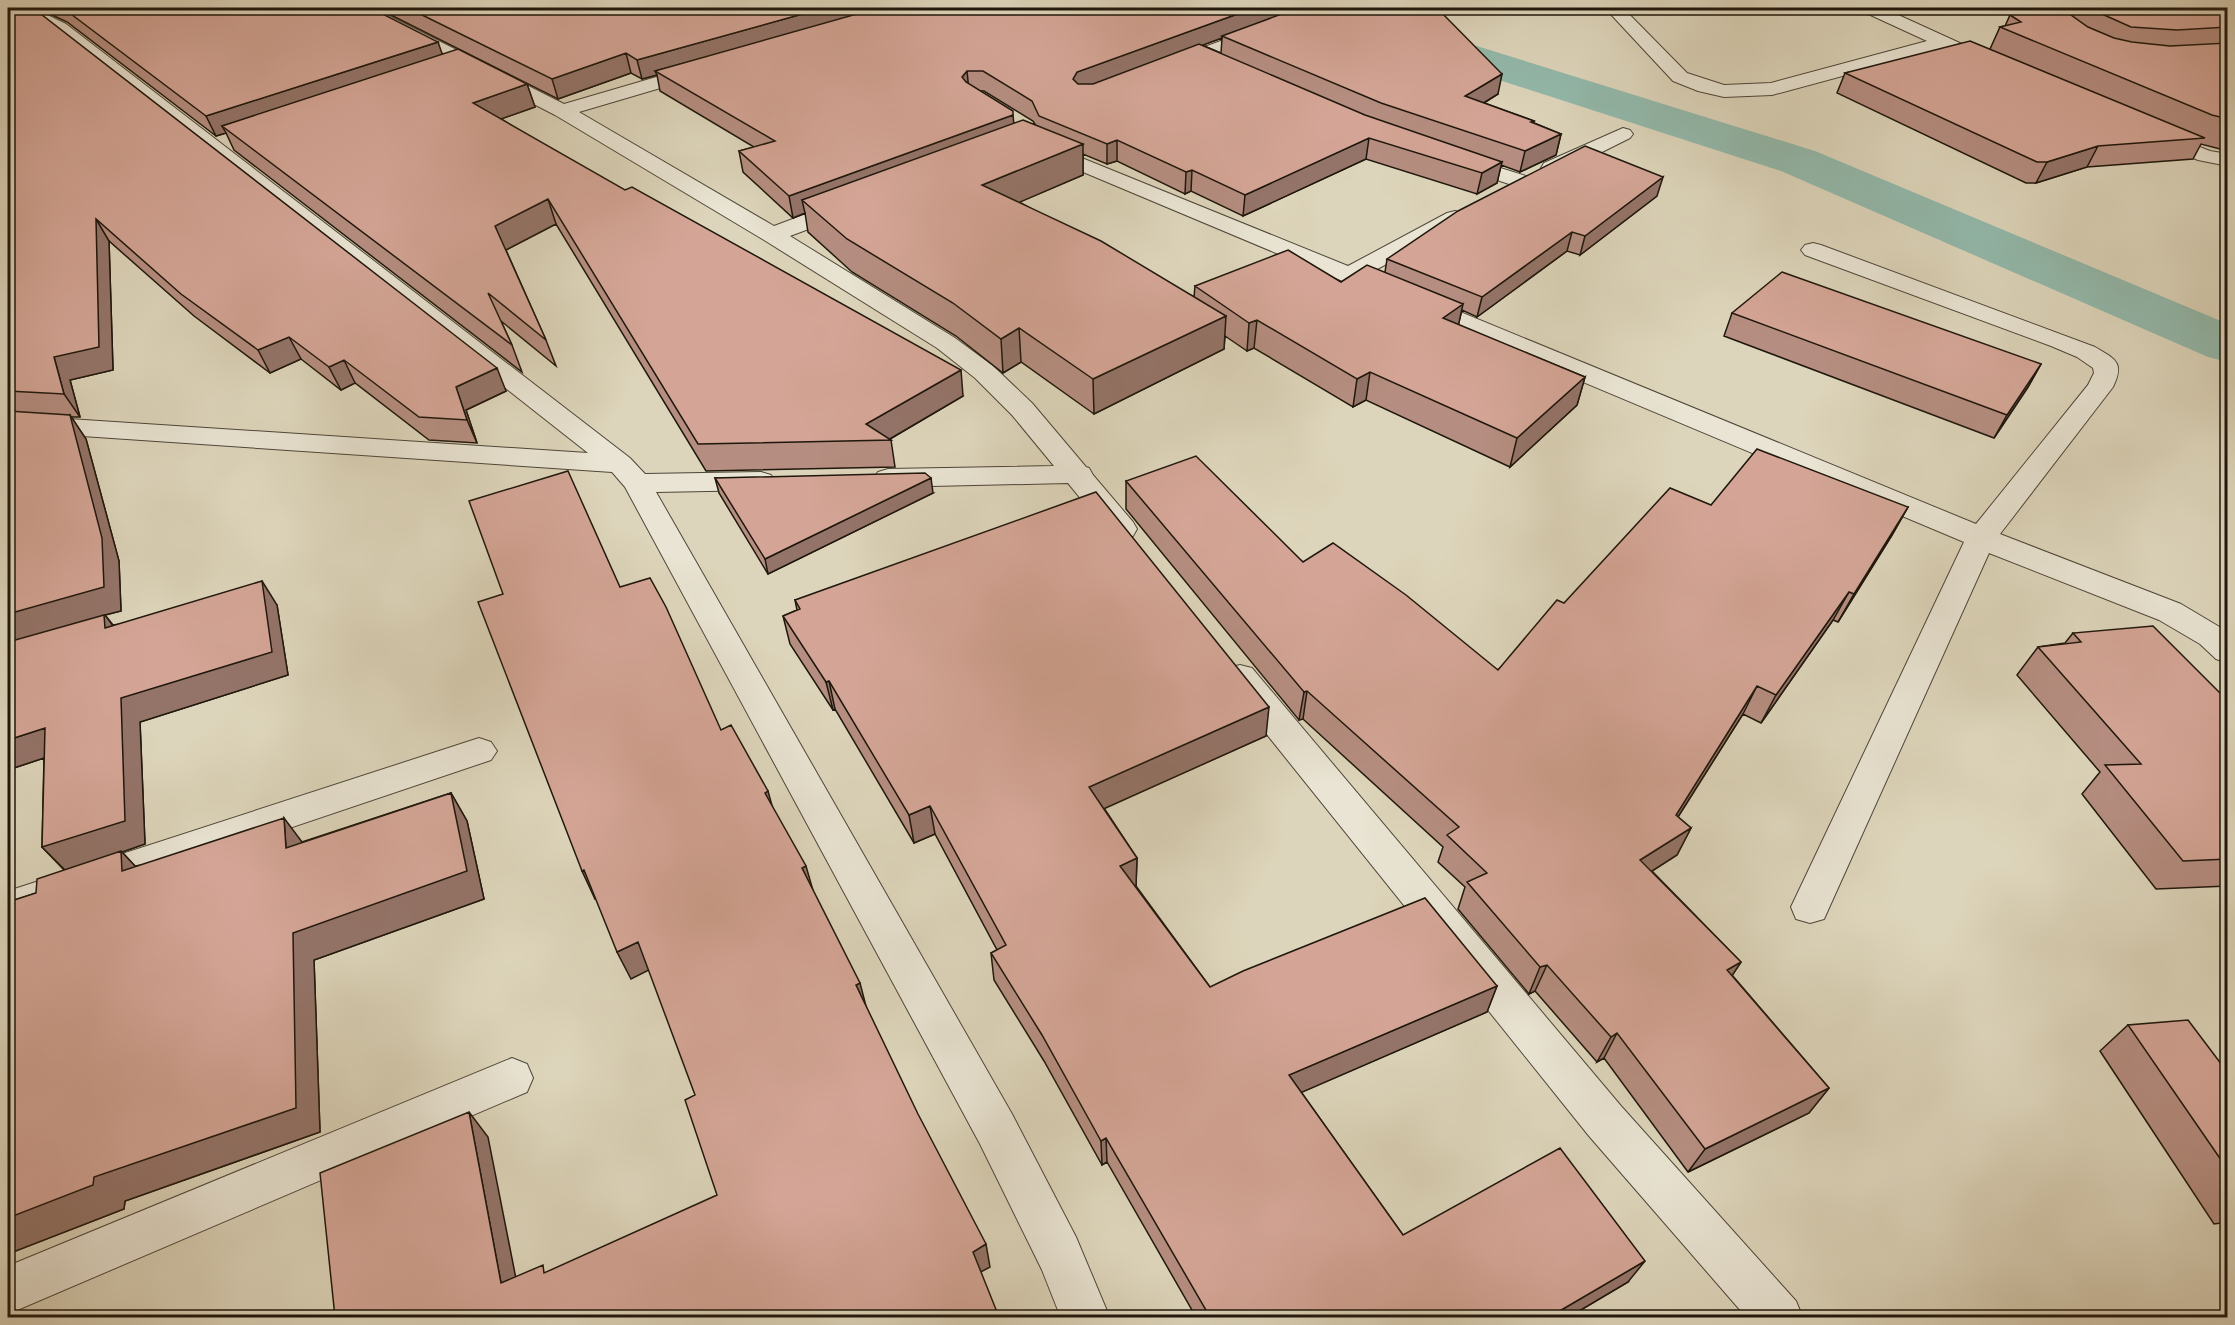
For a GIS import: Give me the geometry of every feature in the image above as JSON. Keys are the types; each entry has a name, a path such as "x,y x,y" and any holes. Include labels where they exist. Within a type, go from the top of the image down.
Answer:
{"street":[{"path":"21,8 60,28 225,144 628,473 996,1129 1059,1254 1086,1317"},
{"path":"361,8 458,66 562,111 772,235 956,350 984,372 1022,408 1079,474 1137,547"},
{"path":"1614,8 1680,76 1705,87 1724,91 1772,89 1942,43"},
{"path":"1870,8 2006,71"},
{"path":"1158,71 1274,26"},
{"path":"1199,55 1220,64"},
{"path":"562,111 722,64"},
{"path":"2134,126 2205,156 2228,160"},
{"path":"1500,193 1623,134"},
{"path":"1028,135 1025,141 1981,538 2170,612 2211,636 2228,651"},
{"path":"1438,153 1521,182"},
{"path":"772,235 871,198"},
{"path":"1349,275 1470,210"},
{"path":"1810,907 1981,538 2100,387 2107,374 2105,364 2086,352 2060,341 1813,250"},
{"path":"8,423 628,473 792,480"},
{"path":"864,479 1079,474"},
{"path":"1223,657 1605,1121 1779,1317"},
{"path":"8,907 479,751"},
{"path":"8,1290 512,1078"}],"building":[{"path":"8,8 28,8 42,15 497,368 456,387 467,420 419,417 344,360 329,367 289,337 258,350 181,294 96,219 99,347 54,357 64,394 8,391"},
{"path":"63,8 371,8 438,42 206,116"},
{"path":"408,8 824,8 637,60 626,53 552,79"},
{"path":"878,8 1254,8 1077,72 1073,79 1078,84 1093,84 1199,44 1365,115 1502,162 1482,173 1369,138 1245,195 1192,170 1186,172 1117,140 1107,144 1039,116 1032,101 983,71 967,71 962,77 966,82 1013,111 1013,115 789,196 739,151 775,141 655,71"},
{"path":"1298,8 1437,8 1502,74 1465,96 1534,121 1531,122 1561,134 1525,151 1381,103 1222,36"},
{"path":"2040,8 2061,8 2088,27 2114,38 2132,42 2170,46 2228,43 2228,119 2212,115 2000,27 2021,22 2010,15"},
{"path":"2093,8 2228,8 2228,27 2177,30 2131,27"},
{"path":"1970,41 2205,138 2098,146 2047,162 2037,162 1845,73"},
{"path":"458,49 527,84 473,103 625,190 632,187 961,370 866,424 891,440 698,444 548,199 495,226 546,340 488,293 512,345 222,126"},
{"path":"1023,120 1083,144 982,185 1101,241 1226,316 1093,379 1019,328 1001,339 953,303 847,239 802,200"},
{"path":"1585,146 1663,177 1585,236 1572,232 1482,297 1387,259 1458,211"},
{"path":"1288,250 1341,282 1367,265 1463,304 1443,318 1585,377 1517,438 1370,372 1357,379 1257,320 1249,323 1195,286"},
{"path":"1782,272 2041,364 2007,415 1732,313"},
{"path":"8,411 70,415 102,538 104,587 8,614"},
{"path":"1757,449 1908,507 1854,594 1849,592 1776,695 1757,686 1676,815 1691,828 1640,860 1741,962 1727,970 1829,1088 1705,1149 1617,1033 1611,1037 1547,965 1540,967 1467,882 1487,873 1447,835 1459,827 1307,691 1304,692 1126,481 1196,456 1303,562 1333,543 1406,595 1498,670 1557,600 1564,603 1670,488 1711,505"},
{"path":"568,471 620,587 650,578 666,607 721,730 731,725 768,791 765,793 806,866 802,868 860,983 856,985 918,1114 986,1244 973,1252 999,1317 335,1317 320,1173 469,1112 501,1283 543,1265 544,1273 717,1195 685,1100 695,1095 638,942 617,952 584,870 582,871 478,602 503,594 469,501"},
{"path":"925,473 931,478 765,559 715,478"},
{"path":"1096,492 1269,707 1089,787 1137,858 1120,866 1210,987 1243,971 1425,898 1497,986 1289,1075 1403,1235 1560,1148 1645,1261 1556,1313 1559,1317 1210,1317 1106,1138 1101,1141 1042,1035 991,953 1006,945 930,806 909,815 829,681 826,682 783,616 800,609 795,600"},
{"path":"262,581 272,652 121,698 125,821 42,847 45,728 8,740 8,642 104,615 105,628"},
{"path":"2153,626 2228,701 2228,859 2183,861 2105,765 2141,764 2038,647 2081,642 2073,633"},
{"path":"451,793 467,871 293,933 296,1108 94,1177 93,1185 8,1218 8,902 36,893 37,879 121,851 122,871 284,818 286,848"},
{"path":"2188,1020 2228,1073 2228,1170 2128,1025"}],"waterway":[{"path":"1315,8 1798,161 2228,345"}]}
